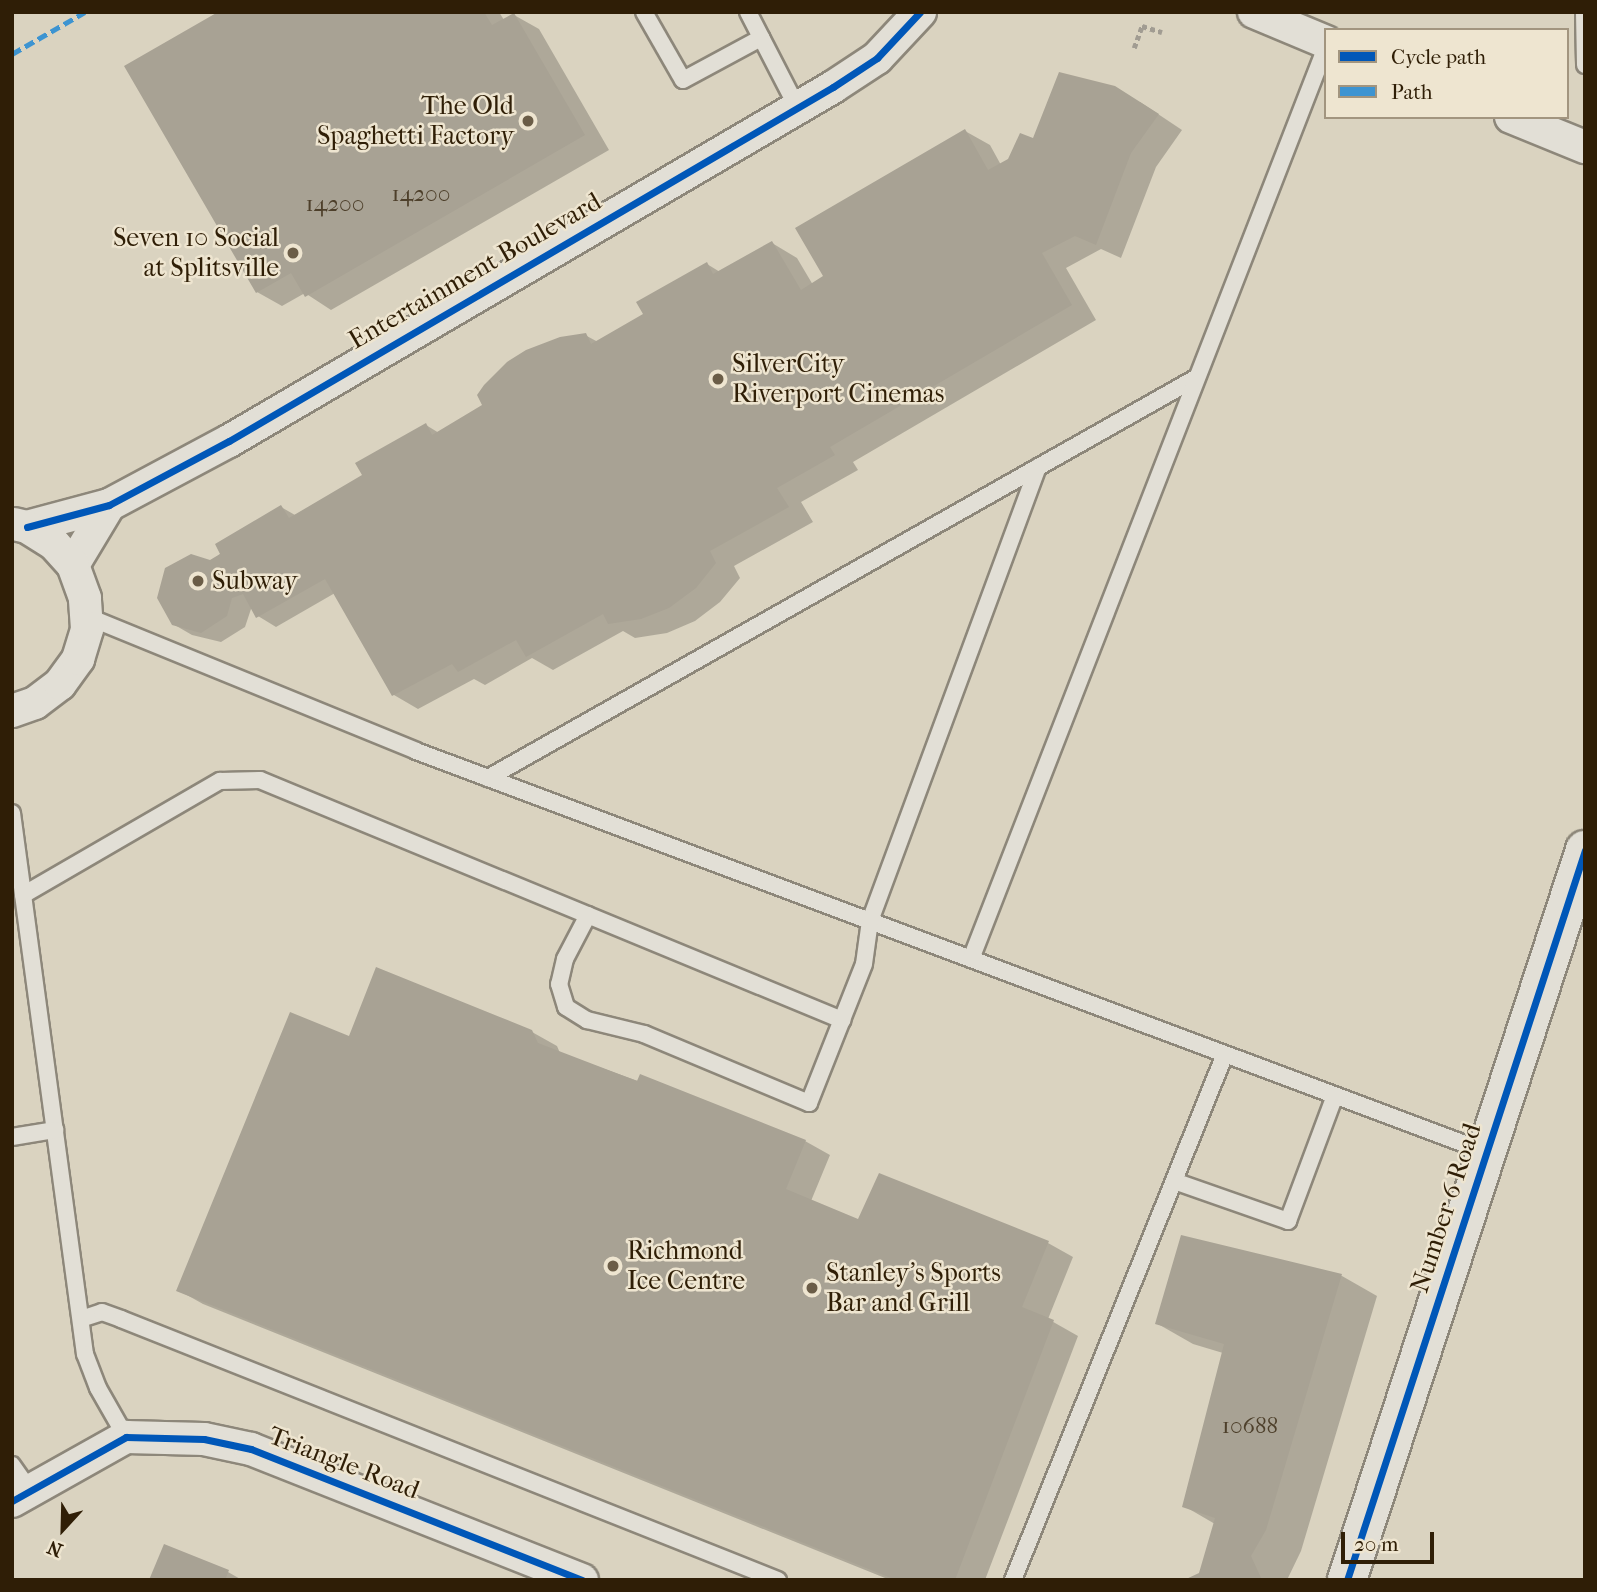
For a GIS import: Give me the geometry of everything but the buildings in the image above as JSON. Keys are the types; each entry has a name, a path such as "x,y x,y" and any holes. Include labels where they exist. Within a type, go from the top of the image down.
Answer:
{"street":[{"name":"Entertainment Boulevard","path":"20,525 108,505 229,441 877,58 920,12"},
{"path":"1254,12 1324,43"},
{"path":"1516,119 1585,148"},
{"path":"73,565 108,505"},
{"name":"Entertainment Boulevard","path":"12,711 35,703 60,684 78,659 87,629 85,598 73,565 54,544 20,525"},
{"name":"Number 6 Road","path":"1347,1580 1585,850"},
{"path":"21,1496 126,1437"},
{"name":"Triangle Road","path":"126,1437 204,1439 251,1449 582,1580"}],"lane":[{"path":"644,12 682,80 761,38"},
{"path":"748,12 797,107"},
{"path":"1584,12 1585,65"},
{"path":"971,959 1324,49"},
{"path":"488,778 1196,378"},
{"path":"588,915 565,960 559,984 566,1007 587,1020 644,1034 808,1102 864,964 870,921 1038,467"},
{"path":"86,616 488,778 1486,1152"},
{"path":"23,895 220,781 260,780 842,1020"},
{"path":"12,813 85,1354 98,1388 126,1437"},
{"path":"1013,1580 1225,1054"},
{"path":"1174,1181 1288,1221 1335,1095"},
{"path":"12,1137 55,1130"},
{"path":"81,1319 102,1312 121,1319 778,1580"},
{"path":"12,1465 21,1496"}],"path":[{"path":"1134,48 1142,26 1162,32"}],"marked path":[{"path":"12,54 85,12"}],"cycle path":[{"path":"27,527 109,505 229,441 833,87 877,58 920,12"},
{"path":"1347,1580 1585,850"},
{"path":"12,1501 126,1437 204,1439 251,1449 582,1580"}],"place":[{"name":"The Old Spaghetti Factory","path":"528,121"},
{"name":"Seven 10 Social at Splitsville","path":"293,253"},
{"name":"SilverCity Riverport Cinemas","path":"718,379"},
{"name":"Subway","path":"198,581"},
{"name":"Richmond Ice Centre","path":"613,1266"},
{"name":"Stanley's Sports Bar and Grill","path":"812,1288"}]}
